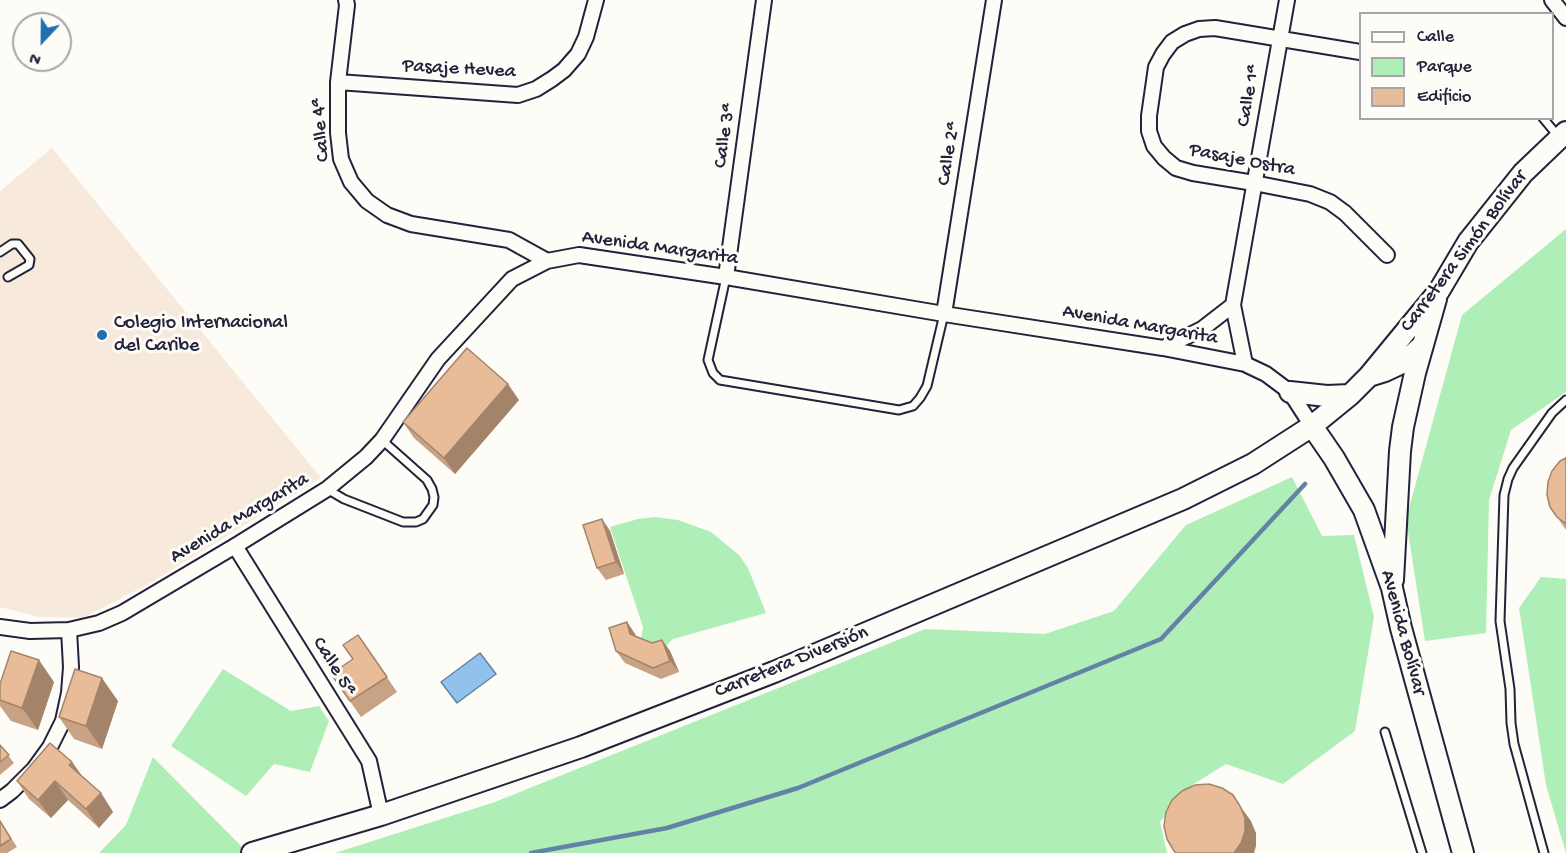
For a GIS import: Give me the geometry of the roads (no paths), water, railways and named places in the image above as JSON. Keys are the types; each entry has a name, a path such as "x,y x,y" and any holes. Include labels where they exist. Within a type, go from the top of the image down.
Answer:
{"main road":[{"name":"Carretera Simón Bolívar","path":"1312,426 1369,376 1439,291 1475,233 1523,173 1563,135"},
{"path":"1392,588 1400,451 1409,396 1439,291"},
{"name":"Carretera Simón Bolívar","path":"1369,376 1400,364 1423,345"},
{"path":"1290,392 1327,396 1350,395"},
{"name":"Avenida Bolívar","path":"1312,426 1334,458 1364,510 1392,588 1463,853"},
{"name":"Carretera Diversión","path":"252,853 381,815 581,747 774,672 1183,499 1253,465 1312,426"}],"street":[{"name":"Calle 4ª","path":"346,0 338,82 338,133 341,159 351,182 367,201 387,215 411,224 509,240 547,261"},
{"name":"Pasaje Hevea","path":"338,82 518,95 536,89 564,70 578,54 597,0"},
{"name":"Calle 3ª","path":"726,277 764,0"},
{"name":"Calle 2ª","path":"944,314 994,0"},
{"name":"Calle 1ª","path":"1233,305 1287,0"},
{"path":"1552,0 1560,16"},
{"name":"Pasaje Ostra","path":"1359,52 1215,28 1199,29 1185,34 1172,42 1162,54 1156,67 1149,131 1154,146 1176,168 1192,173 1310,194 1330,202 1345,213 1387,255"},
{"name":"Avenida Margarita","path":"0,627 30,632 69,630 99,623 122,613 236,546 327,489 366,457 382,440 438,359 512,279 547,261 579,255 1163,348 1245,364 1266,374 1290,392 1312,426"},
{"path":"1163,348 1202,329 1233,305 1245,364"},
{"name":"Calle 5ª","path":"236,546 369,761 381,815"},
{"path":"0,800 34,769 50,747 63,720 69,693 71,667 69,630"}],"lane":[{"path":"1545,120 1563,135"},
{"path":"0,252 12,244 18,244 30,259 29,265 8,277"},
{"path":"726,277 708,360 713,373 720,380 731,382 899,410 913,406 927,386 944,314"},
{"path":"1544,853 1514,744 1511,723 1510,689 1500,621 1504,495 1513,468 1552,413 1566,400"},
{"path":"327,489 344,499 403,522 416,522 423,519 433,505 432,489 427,480 382,440"},
{"path":"1385,732 1422,853"}],"water":[{"path":"480,653 496,674 457,703 441,682"}],"waterway":[{"path":"531,853 667,828 798,788 1161,639 1305,484"}],"place":[{"name":"Colegio Internacional del Caribe","path":"102,335"}]}
